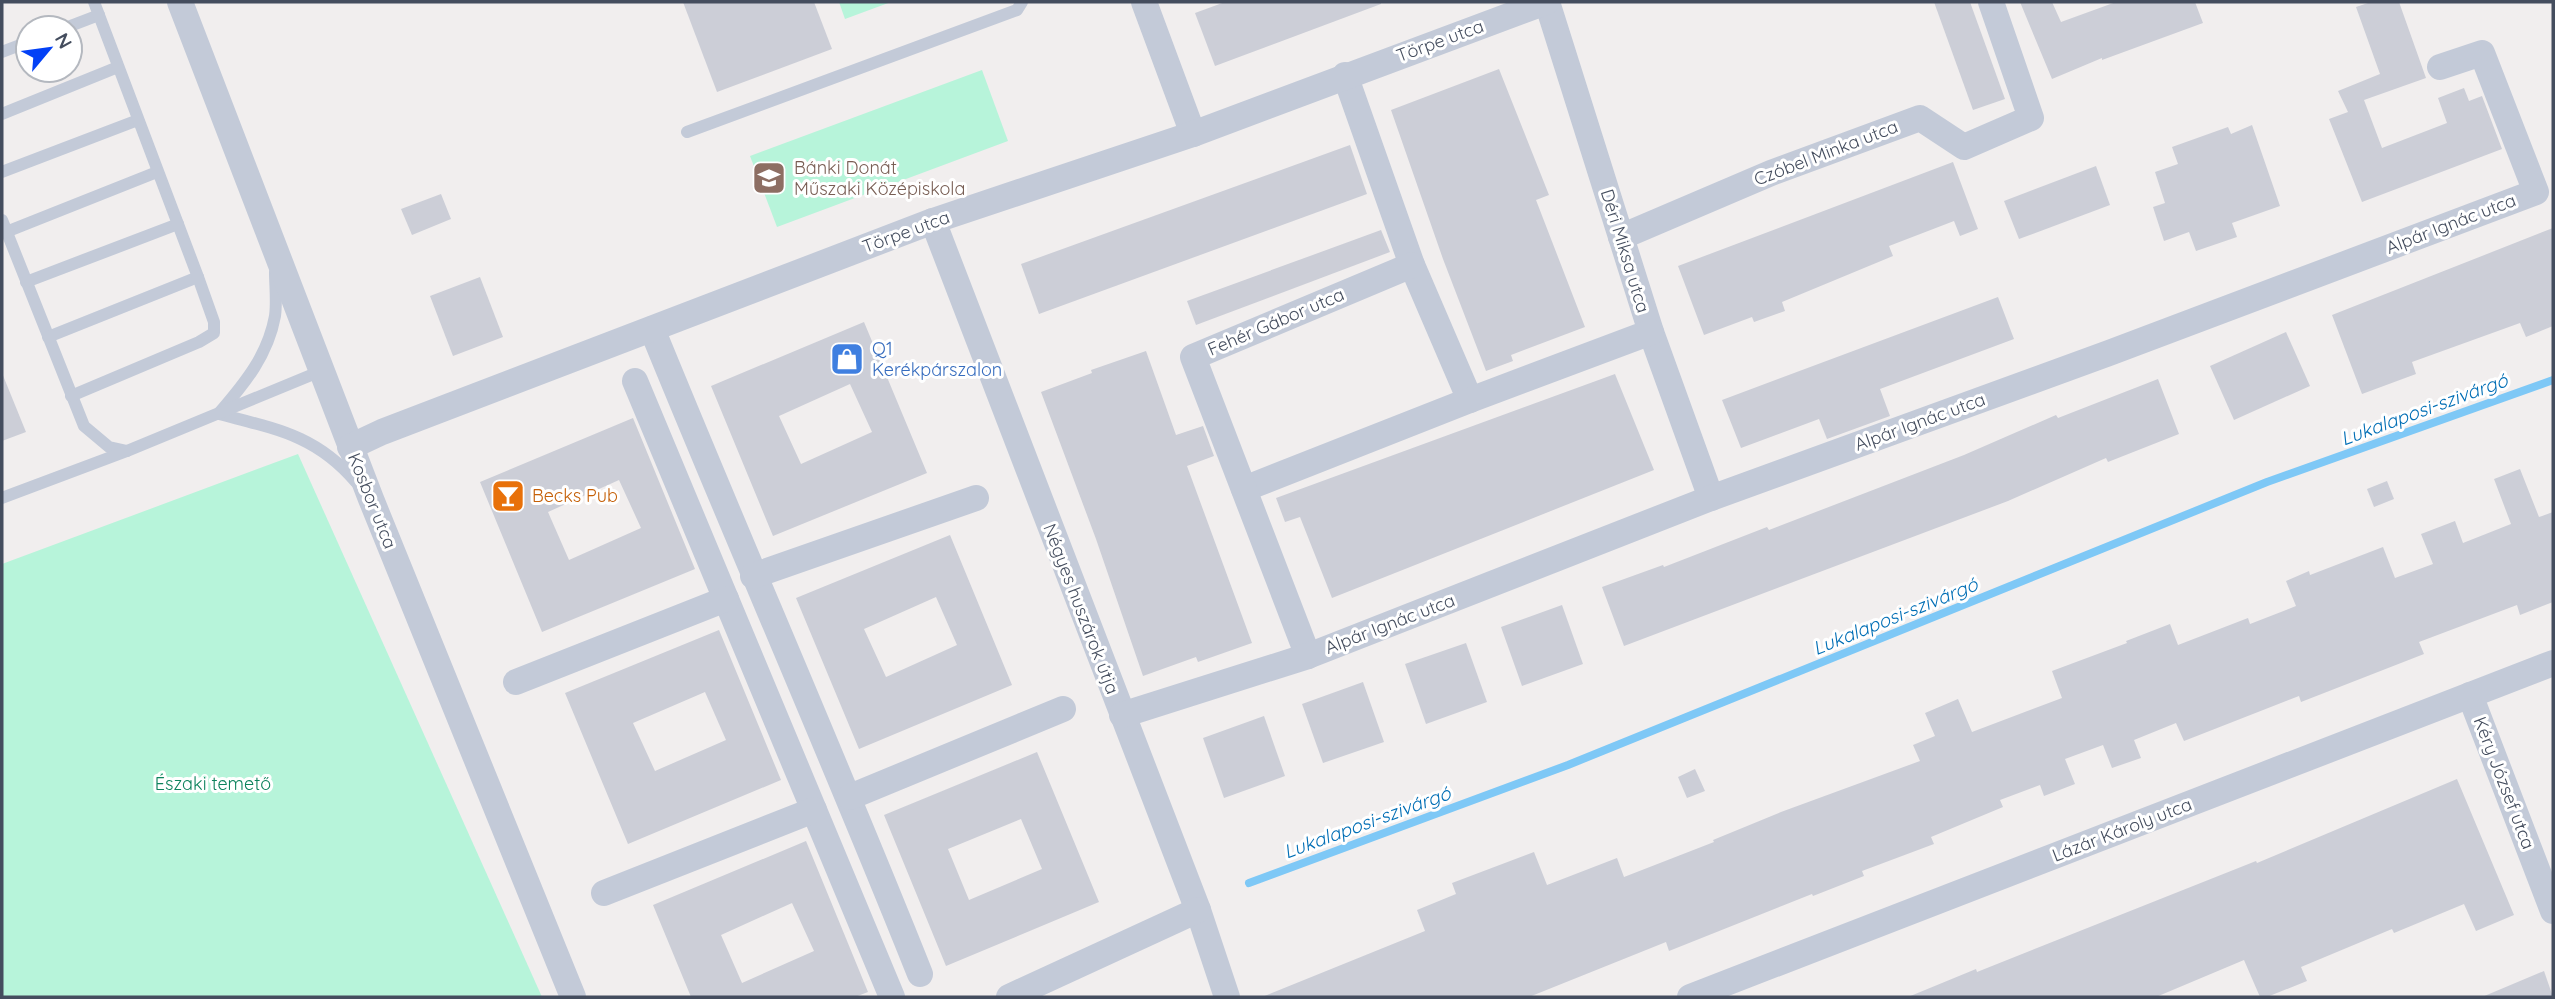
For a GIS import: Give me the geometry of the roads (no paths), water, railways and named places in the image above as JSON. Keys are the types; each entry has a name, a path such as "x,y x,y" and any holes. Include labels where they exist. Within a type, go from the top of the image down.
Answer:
{"street":[{"name":"Kosbor utca","path":"180,2 371,499 573,997"},
{"path":"1144,2 1193,134"},
{"name":"Törpe utca","path":"351,447 382,432 933,221 1193,134 1546,2"},
{"name":"Déri Miksa utca","path":"1546,2 1651,332 1711,498"},
{"name":"Czóbel Minka utca","path":"1621,237 1771,173 1920,118 1964,147 2031,118 1991,2"},
{"name":"Alpár Ignác utca","path":"1122,715 1308,656 1711,498 2109,353 2536,192 2482,53 2440,67"},
{"path":"1345,75 1412,265 1470,400"},
{"name":"Négyes huszárok útja","path":"933,221 1198,910 1227,997"},
{"name":"Fehér Gábor utca","path":"1308,656 1193,357 1412,265"},
{"path":"652,329 753,576 850,797 920,974"},
{"path":"1244,489 1651,332"},
{"path":"635,381 892,997"},
{"path":"753,576 976,498"},
{"path":"516,682 726,599"},
{"name":"Lázár Károly utca","path":"1690,997 2553,663"},
{"name":"Kéry József utca","path":"2470,695 2553,911"},
{"path":"850,797 1063,709"},
{"path":"604,893 814,810"},
{"path":"1009,997 1198,910"}],"lane":[{"path":"71,396 199,342 214,333 214,322 198,277 94,2"},
{"path":"687,132 1017,10 1022,2"},
{"path":"84,21 99,15"},
{"path":"2,114 118,67"},
{"path":"2,172 138,120"},
{"path":"127,451 109,447 84,426 4,226 157,172"},
{"path":"26,282 178,224"},
{"path":"219,414 242,387 264,354 275,315 275,250"},
{"path":"48,337 198,277"},
{"path":"2,498 127,451 321,371"},
{"path":"219,414 285,432 315,444 339,462 371,499"}],"waterway":[{"name":"Lukalaposi-szivárgó","path":"1249,883 1568,765 2267,482 2553,380"}],"place":[{"name":"Bánki Donát Műszaki Középiskola","path":"769,178"},
{"name":"Q1 Kerékpárszalon","path":"847,359"},
{"name":"Becks Pub","path":"508,496"}],"park label":[{"name":"Északi temető","path":"213,784"}]}
